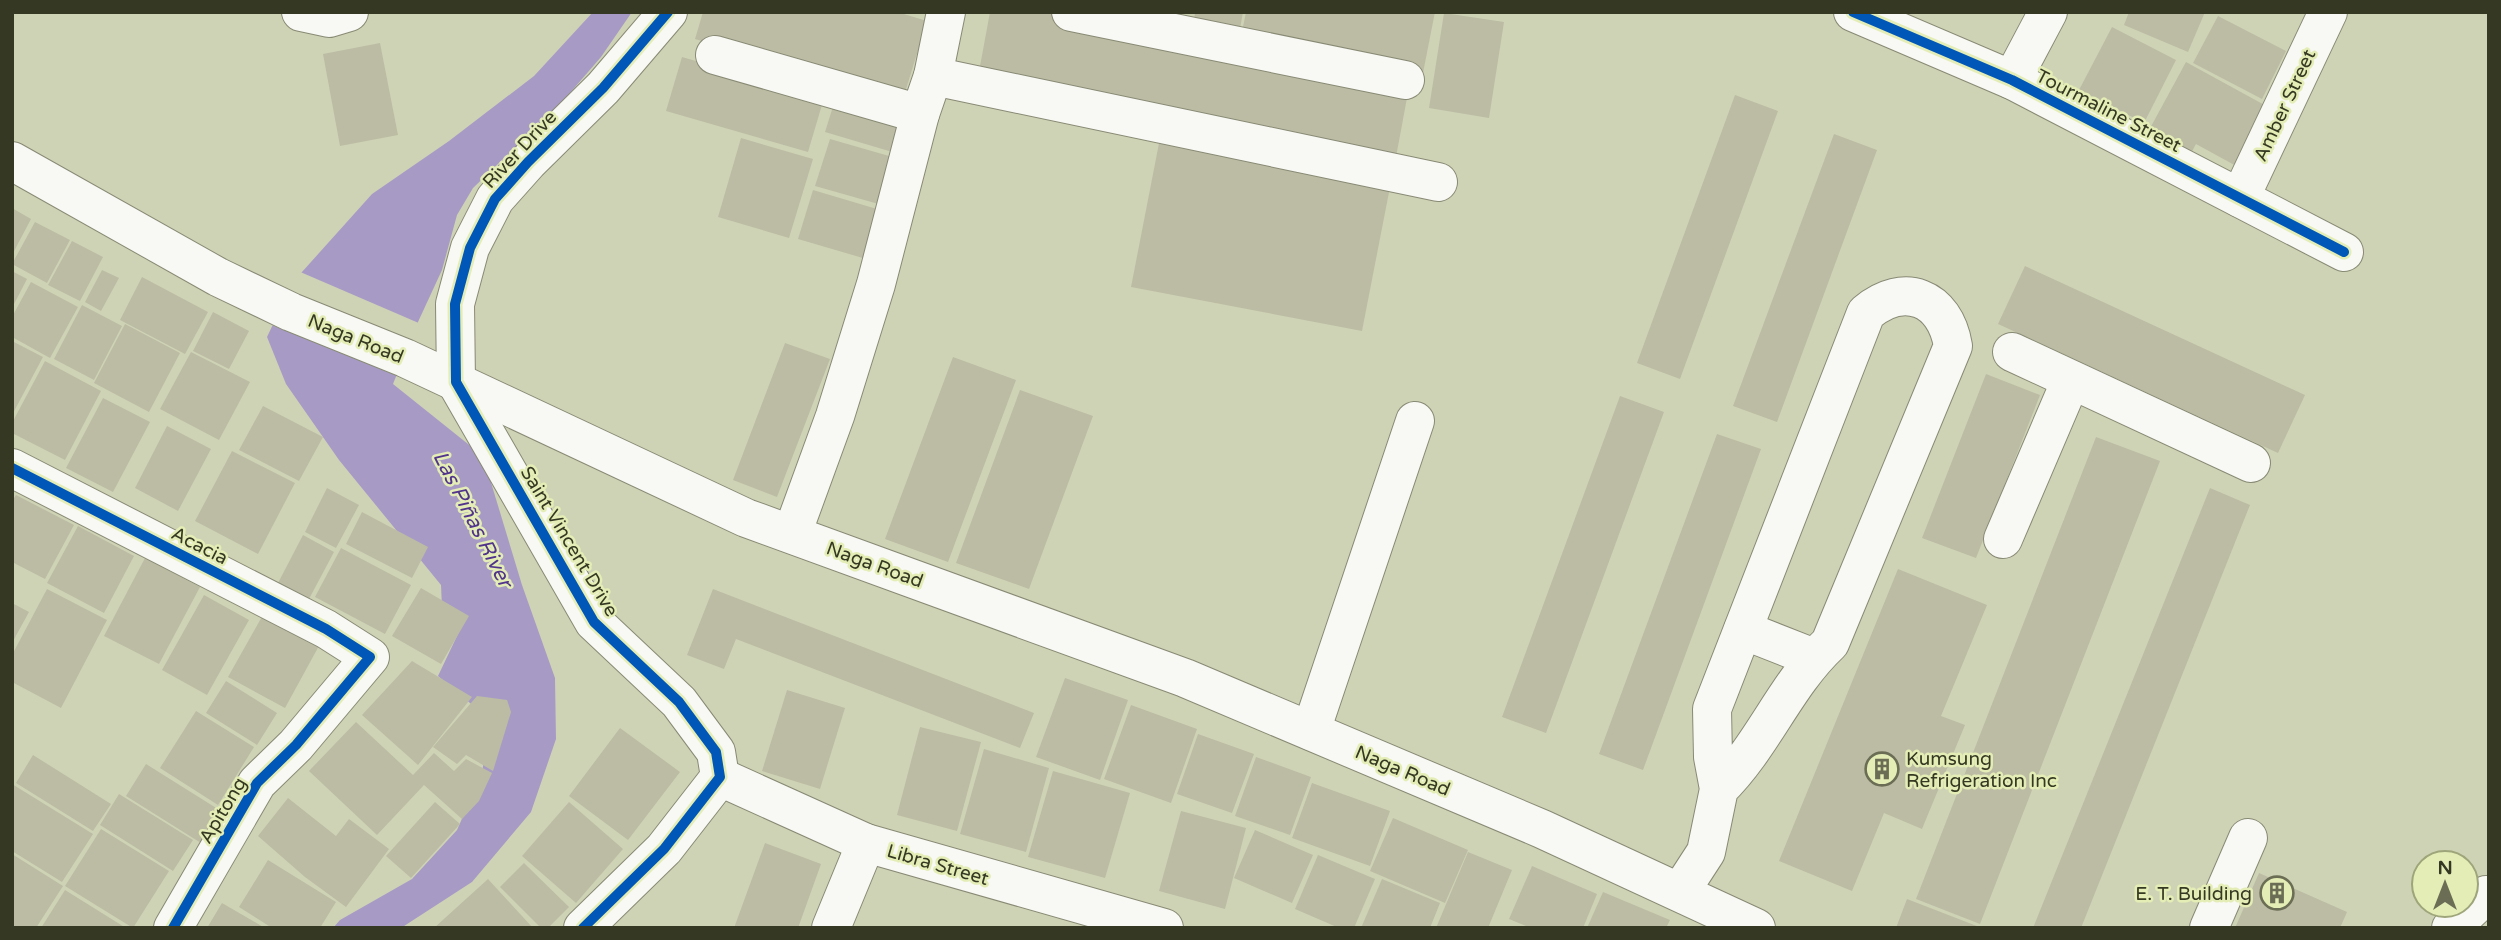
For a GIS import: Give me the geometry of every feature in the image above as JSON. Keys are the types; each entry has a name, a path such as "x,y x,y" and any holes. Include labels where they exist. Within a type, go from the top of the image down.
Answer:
{"street":[{"path":"301,12 329,18 349,12"},
{"name":"River Drive","path":"456,382 455,304 470,248 495,200 528,162 603,88 668,12"},
{"path":"792,534 835,416 872,298 920,114 933,76 946,12"},
{"path":"1070,12 1405,80"},
{"name":"Tourmaline Street","path":"1853,12 2012,80 2344,252"},
{"path":"2012,80 2048,12"},
{"name":"Amber Street","path":"2241,198 2328,12"},
{"path":"715,55 920,114"},
{"path":"933,76 1438,182"},
{"name":"Naga Road","path":"12,161 218,277 291,312 405,358 746,518 1185,678 1542,829 1756,928"},
{"path":"1680,892 1706,852 1718,789 1713,757 1712,709 1866,313 1880,301 1900,295 1923,299 1941,312 1950,328 1953,346 1830,643 1814,658 1788,692 1738,769 1718,789"},
{"path":"2012,352 2251,463"},
{"path":"2003,539 2071,380"},
{"name":"Saint Vincent Drive","path":"456,382 594,622 679,702 716,752 720,777"},
{"path":"1311,731 1415,421"},
{"name":"Acacia","path":"12,468 326,629 370,657"},
{"path":"1743,630 1814,658"},
{"name":"Apitong","path":"173,928 257,783 296,745 370,657"},
{"path":"583,928 664,849 720,777"},
{"name":"Libra Street","path":"720,777 866,843 1111,921 1164,928"},
{"path":"2209,928 2248,838"},
{"path":"831,928 866,843"},
{"path":"2451,928 2486,904"}],"water":[{"name":"Las Piñas River","path":"593,12 632,12 601,57 563,101 473,188 457,215 442,270 393,384 483,456 522,585 555,678 556,739 531,812 472,882 401,928 333,928 340,920 412,879 457,830 482,773 490,720 438,676 466,617 442,608 441,585 339,460 286,384 267,337 293,282 372,194 449,141 534,76"}],"pier":[{"path":"298,271 421,324 400,377 269,324 290,280"}],"building":[{"path":"703,12 897,12 927,21 903,99 695,39"},
{"path":"990,12 1044,12 1410,82 1396,157 978,77"},
{"path":"1195,12 1243,12 1240,29 1194,21"},
{"path":"1246,12 1435,12 1423,73 1241,37"},
{"path":"2129,12 2205,12 2188,52 2124,25"},
{"path":"1444,13 1504,22 1489,118 1429,108"},
{"path":"2218,16 2286,51 2262,99 2193,63"},
{"path":"2112,27 2176,60 2144,123 2079,90"},
{"path":"380,43 398,135 340,146 323,54"},
{"path":"682,57 824,98 808,152 666,111"},
{"path":"2186,62 2270,108 2238,167 2196,144 2190,155 2148,132"},
{"path":"1735,95 1778,111 1680,379 1637,363"},
{"path":"836,97 910,118 899,154 825,132"},
{"path":"1834,134 1877,150 1777,422 1733,406"},
{"path":"741,138 813,159 789,238 718,217"},
{"path":"1160,138 1391,182 1362,331 1131,287"},
{"path":"830,139 896,158 882,205 815,186"},
{"path":"813,190 887,212 873,261 798,239"},
{"path":"12,208 31,219 12,255"},
{"path":"35,222 70,240 47,283 12,264"},
{"path":"72,241 103,257 80,301 48,285"},
{"path":"2025,266 2305,395 2278,453 1998,324"},
{"path":"102,270 119,278 101,311 85,302"},
{"path":"12,271 27,279 12,308"},
{"path":"142,277 208,312 185,354 120,320"},
{"path":"31,282 78,307 50,358 12,337 12,317"},
{"path":"82,305 122,326 94,380 54,359"},
{"path":"213,312 249,331 229,369 193,351"},
{"path":"125,324 180,353 149,412 94,383"},
{"path":"12,341 43,357 12,415"},
{"path":"785,343 830,359 777,497 733,480"},
{"path":"191,352 250,382 219,440 160,409"},
{"path":"953,357 1016,380 948,562 885,539"},
{"path":"45,361 101,391 65,460 12,433 12,423"},
{"path":"1986,374 2040,395 1976,558 1922,538"},
{"path":"1020,390 1093,416 1029,589 956,563"},
{"path":"1620,396 1664,412 1546,733 1502,717"},
{"path":"103,398 150,422 113,492 66,468"},
{"path":"263,406 323,437 299,481 239,450"},
{"path":"167,426 211,449 178,511 135,488"},
{"path":"1717,434 1761,449 1643,770 1599,754"},
{"path":"2096,437 2160,461 1980,924 1916,899"},
{"path":"232,451 295,483 258,554 195,521"},
{"path":"327,488 359,505 336,548 305,532"},
{"path":"2210,488 2250,505 2081,928 2033,928"},
{"path":"16,495 74,525 45,579 12,562 12,501"},
{"path":"362,512 428,547 412,578 346,544"},
{"path":"78,526 134,556 104,613 47,583"},
{"path":"303,535 334,552 309,599 278,583"},
{"path":"341,548 411,585 385,634 315,597"},
{"path":"145,558 200,587 159,664 104,636"},
{"name":"Kumsung Refrigeration Inc","path":"1898,569 1987,605 1941,716 1965,725 1922,829 1884,813 1852,891 1779,861"},
{"path":"421,588 469,616 441,664 392,636"},
{"path":"47,589 107,620 61,708 12,682 12,655"},
{"path":"713,589 1034,713 1020,748 736,639 724,669 687,655"},
{"path":"204,595 249,620 207,695 162,670"},
{"path":"12,603 29,612 12,643"},
{"path":"264,613 320,644 285,708 228,677"},
{"path":"412,661 472,697 418,765 362,715"},
{"path":"1065,678 1128,700 1100,780 1036,757"},
{"path":"226,681 277,713 257,745 206,713"},
{"path":"787,690 845,708 820,789 762,771"},
{"path":"477,696 507,700 511,712 493,771 466,755 457,764 433,747"},
{"path":"1131,705 1197,729 1171,803 1104,779"},
{"path":"196,711 254,747 218,805 160,768"},
{"path":"356,722 413,775 434,753 454,771 466,759 492,773 479,801 462,819 424,785 377,835 309,771"},
{"path":"920,727 981,742 957,831 897,815"},
{"path":"620,728 680,772 628,840 569,796"},
{"path":"1198,734 1254,754 1232,813 1177,794"},
{"path":"984,749 1049,768 1026,852 960,834"},
{"path":"33,755 111,804 93,831 16,783"},
{"path":"1256,757 1311,777 1290,835 1235,816"},
{"path":"146,764 221,811 201,843 126,796"},
{"path":"1053,771 1130,793 1105,878 1028,857"},
{"path":"1312,783 1390,811 1370,866 1292,838"},
{"path":"12,784 93,834 62,882 12,851"},
{"path":"119,794 193,840 173,871 100,825"},
{"path":"288,798 336,836 349,819 389,849 346,907 305,877 258,836"},
{"path":"435,802 460,824 411,878 386,856"},
{"path":"569,802 623,849 576,903 522,856"},
{"path":"1181,811 1246,828 1225,909 1159,891"},
{"path":"1393,818 1468,850 1445,903 1370,871"},
{"path":"101,829 169,871 133,928 65,886"},
{"path":"1255,830 1313,855 1292,903 1234,878"},
{"path":"765,843 821,864 798,928 734,928"},
{"path":"1468,852 1512,870 1488,928 1436,928"},
{"path":"12,854 63,886 36,928 12,928"},
{"path":"1318,855 1375,879 1354,928 1339,928 1295,909"},
{"path":"268,860 336,902 320,928 272,928 239,907"},
{"path":"524,863 569,907 548,928 541,928 500,887"},
{"path":"1532,866 1597,894 1583,928 1531,928 1509,919"},
{"name":"E. T. Building","path":"2259,873 2347,912 2340,928 2235,928"},
{"path":"488,879 533,928 434,928"},
{"path":"1382,879 1440,903 1430,928 1361,928"},
{"path":"65,890 126,928 41,928"},
{"path":"1603,892 1670,920 1666,928 1587,928"},
{"path":"1907,899 1982,928 1896,928"},
{"path":"222,903 265,928 207,928"}],"cycle path":[{"path":"583,928 664,849 720,777 716,752 679,702 594,622 456,382 455,304 470,248 495,199 528,162 603,88 668,12"},
{"path":"1853,12 2012,80 2344,252"},
{"path":"12,468 326,629 370,657 296,745 257,783 173,928"}],"place":[{"name":"Kumsung Refrigeration Inc","path":"1882,769"},
{"name":"E. T. Building","path":"2277,893"}]}
